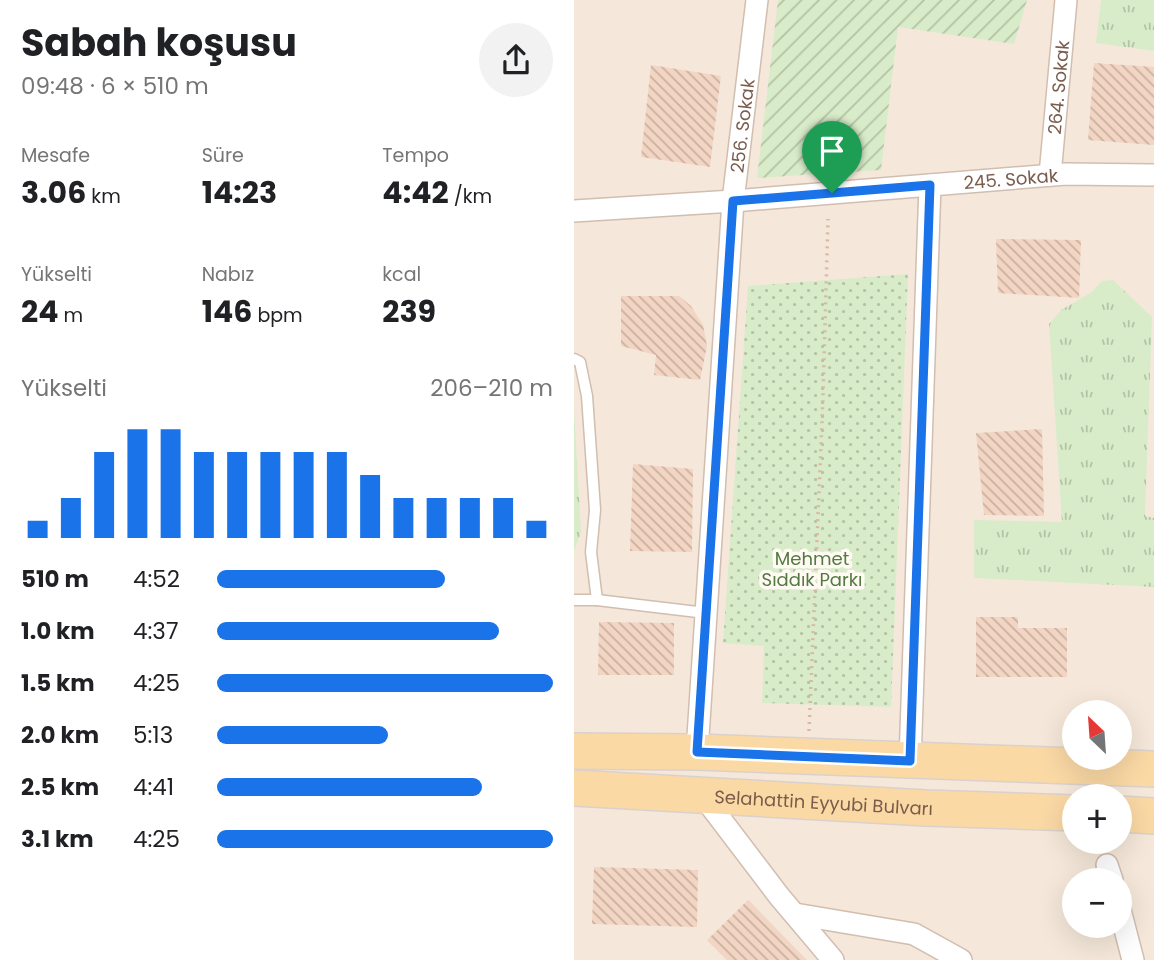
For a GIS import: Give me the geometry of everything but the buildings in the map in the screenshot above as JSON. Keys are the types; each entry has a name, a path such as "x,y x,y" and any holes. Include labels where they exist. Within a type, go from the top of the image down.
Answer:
{"main road":[{"path":"574,751 697,752 1154,769"},
{"name":"Selahattin Eyyubi Bulvarı","path":"574,788 926,808 1062,813"},
{"path":"1132,815 1154,816"}],"street":[{"name":"256. Sokak","path":"697,752 733,201 757,0"},
{"name":"264. Sokak","path":"1049,175 1066,0"},
{"name":"245. Sokak","path":"574,211 1049,175 1154,175"},
{"path":"910,761 930,185"},
{"path":"703,796 833,960"},
{"path":"795,914 914,934 961,960"},
{"path":"1127,938 1133,960"}],"lane":[{"path":"574,359 580,362 587,396 595,510 591,552 597,600"},
{"path":"574,600 597,600 706,613"}],"path":[{"path":"808,758 828,219"}],"shaded area":[{"path":"574,0 1154,0 1154,960 574,960"}],"green space":[{"path":"778,0 1027,0 1014,44 898,27 881,170 757,178"},
{"path":"1101,0 1154,0 1154,51 1096,43"},
{"name":"Mehmet Sıddık Parkı","path":"908,274 891,707 762,703 764,646 723,643 748,286"},
{"path":"1113,280 1152,317 1145,516 1154,518 1154,587 974,578 974,520 1062,522 1049,324 1061,310 1092,292 1102,281"},
{"path":"574,409 581,532 574,551"}],"route":[{"path":"930,185 910,761 697,752 733,201 832,193 930,185"}]}
